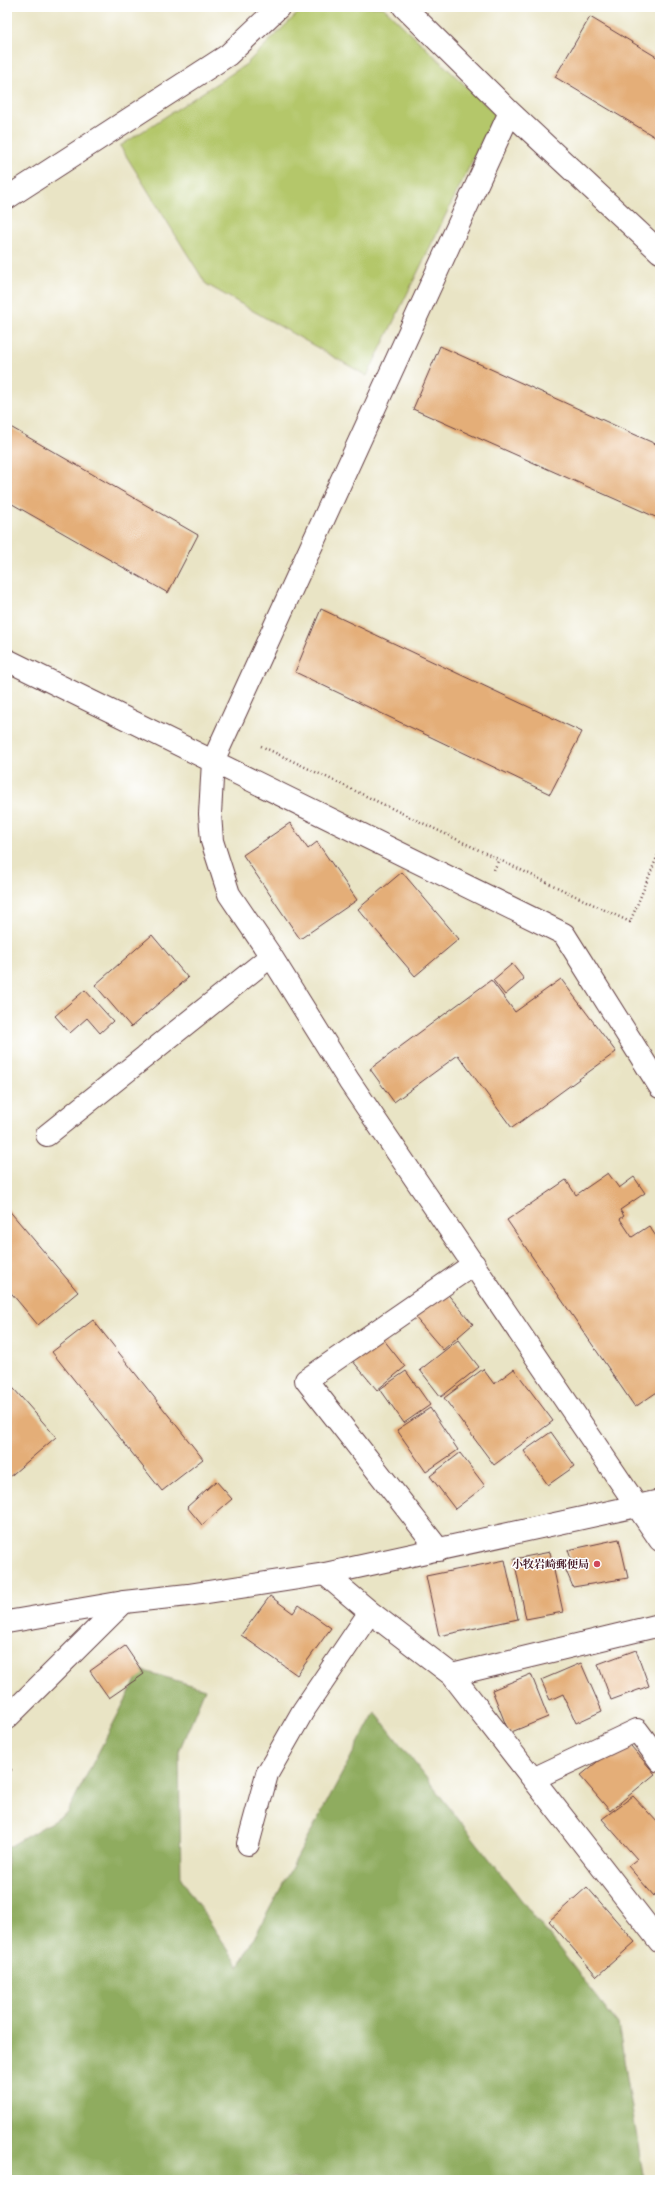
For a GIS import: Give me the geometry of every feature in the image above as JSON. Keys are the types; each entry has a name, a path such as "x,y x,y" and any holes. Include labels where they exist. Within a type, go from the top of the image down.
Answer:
{"street":[{"path":"7,198 228,55 279,7"},
{"path":"404,7 510,112 660,252"},
{"path":"510,112 213,761 210,814 212,841 229,894 271,956 349,1081 660,1540"},
{"path":"7,660 564,934 660,1087"},
{"path":"47,1135 271,956"},
{"path":"439,1550 306,1380 474,1264"},
{"path":"7,1622 124,1602 188,1595 325,1574 660,1501"},
{"path":"325,1574 370,1612 452,1675 660,1942"},
{"path":"7,1718 124,1602"},
{"path":"248,1844 267,1774 303,1712 370,1612"},
{"path":"452,1675 660,1625"},
{"path":"533,1779 637,1730 660,1761"}],"path":[{"path":"261,746 630,922 660,850"}],"green space":[{"path":"304,7 383,7 495,114 367,376 206,284 120,146 245,65"},
{"path":"141,1670 205,1689 179,1751 181,1879 239,1966 375,1712 618,2024 644,2180 7,2180 7,1848 67,1813"}],"building":[{"path":"590,17 660,59 660,140 555,77"},
{"path":"440,346 660,446 660,519 413,409"},
{"path":"7,425 198,535 168,593 7,501"},
{"path":"321,609 582,732 550,794 295,672"},
{"path":"290,823 308,849 317,842 357,900 300,939 243,855"},
{"path":"402,872 459,939 415,976 358,909"},
{"path":"152,935 188,978 131,1027 95,985"},
{"path":"512,964 524,979 505,995 493,980"},
{"path":"561,979 616,1052 512,1128 458,1055 394,1102 370,1069 491,980 515,1012"},
{"path":"85,990 113,1021 100,1033 87,1018 70,1033 55,1016"},
{"path":"608,1173 619,1188 634,1177 645,1193 620,1210 624,1216 620,1219 632,1237 649,1226 660,1242 660,1390 635,1407 507,1220 566,1180 576,1195"},
{"path":"7,1208 78,1292 38,1325 7,1288"},
{"path":"444,1290 473,1324 443,1350 414,1316"},
{"path":"93,1320 203,1459 162,1491 52,1352"},
{"path":"380,1335 405,1367 377,1390 351,1359"},
{"path":"458,1340 479,1367 441,1397 420,1370"},
{"path":"483,1369 494,1384 514,1369 553,1421 494,1465 444,1398"},
{"path":"406,1371 430,1405 404,1423 380,1389"},
{"path":"7,1381 56,1437 7,1479"},
{"path":"430,1408 458,1450 426,1472 397,1430"},
{"path":"551,1432 575,1466 548,1485 524,1451"},
{"path":"460,1453 485,1486 455,1509 430,1476"},
{"path":"216,1481 232,1499 202,1525 187,1507"},
{"path":"619,1539 628,1578 573,1587 564,1566 573,1565 568,1550"},
{"path":"550,1552 563,1612 526,1619 514,1559"},
{"path":"505,1560 518,1619 439,1636 426,1576"},
{"path":"270,1596 293,1613 299,1605 331,1628 297,1675 241,1635"},
{"path":"125,1646 144,1674 109,1698 90,1671"},
{"path":"636,1650 649,1686 611,1700 598,1664"},
{"path":"581,1663 602,1711 576,1723 563,1694 550,1700 541,1680"},
{"path":"531,1674 548,1717 509,1733 492,1690"},
{"path":"625,1739 655,1774 610,1811 580,1776"},
{"path":"7,1764 12,1770 7,1774"},
{"path":"633,1796 660,1825 660,1891 654,1896 628,1866 637,1859 602,1819"},
{"path":"587,1887 635,1942 597,1976 549,1921"}],"place":[{"name":"小牧岩崎郵便局","path":"597,1564"}]}
